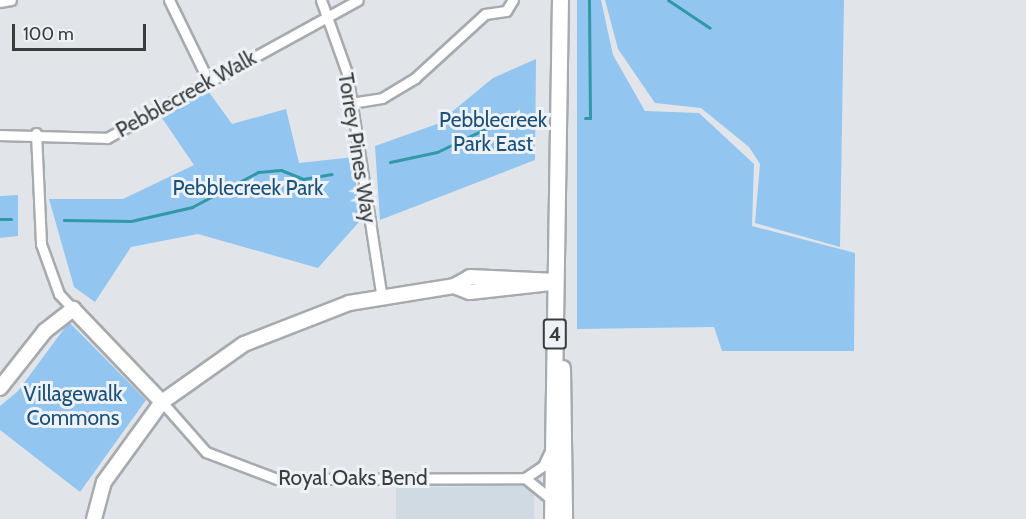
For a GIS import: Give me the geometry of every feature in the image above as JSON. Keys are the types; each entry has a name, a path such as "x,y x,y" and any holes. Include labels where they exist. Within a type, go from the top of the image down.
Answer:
{"main road":[{"name":"4","path":"552,519 560,0"},
{"path":"556,281 564,519"}],"street":[{"path":"0,2 11,0"},
{"path":"169,0 207,78"},
{"name":"Torrey Pines Way","path":"321,0 351,103 382,299"},
{"name":"Pebblecreek Walk","path":"0,135 36,133 107,138 207,78 328,20 358,0"},
{"path":"351,103 382,98 415,78 485,14 506,11 513,0"},
{"name":"Royal Oaks Bend","path":"36,133 41,244 58,294 162,402 206,452 259,476 525,478"},
{"path":"94,519 104,482 162,402 244,344 349,303 454,286 470,292 556,281"},
{"path":"0,388 45,331 73,309"},
{"path":"552,448 543,466 525,478 552,500"}],"shaded area":[{"path":"534,485 534,519 396,519 396,488"}],"green space":[{"path":"577,0 601,0 613,55 645,111 699,113 754,164 752,226 855,253 854,351 722,351 714,327 577,329"},
{"path":"605,0 844,0 840,247 755,223 760,164 749,147 701,108 655,103 618,49"},
{"name":"Pebblecreek Park East","path":"536,59 535,160 380,220 375,146 437,124 493,78"},
{"name":"Pebblecreek Park","path":"206,88 232,124 286,109 299,163 354,157 359,222 318,268 198,234 131,247 95,302 74,287 49,199 123,199 194,165 162,118"},
{"path":"18,195 18,236 0,238 0,196"},
{"name":"Villagewalk Commons","path":"69,322 146,400 80,492 0,430 0,406 18,391"}],"waterway":[{"path":"585,118 590,118 589,0"},
{"path":"668,0 710,28"},
{"path":"390,162 437,152 508,118 534,117"},
{"path":"64,220 131,221 192,207 258,172 281,170 303,179 332,174"},
{"path":"0,219 11,219"}]}
